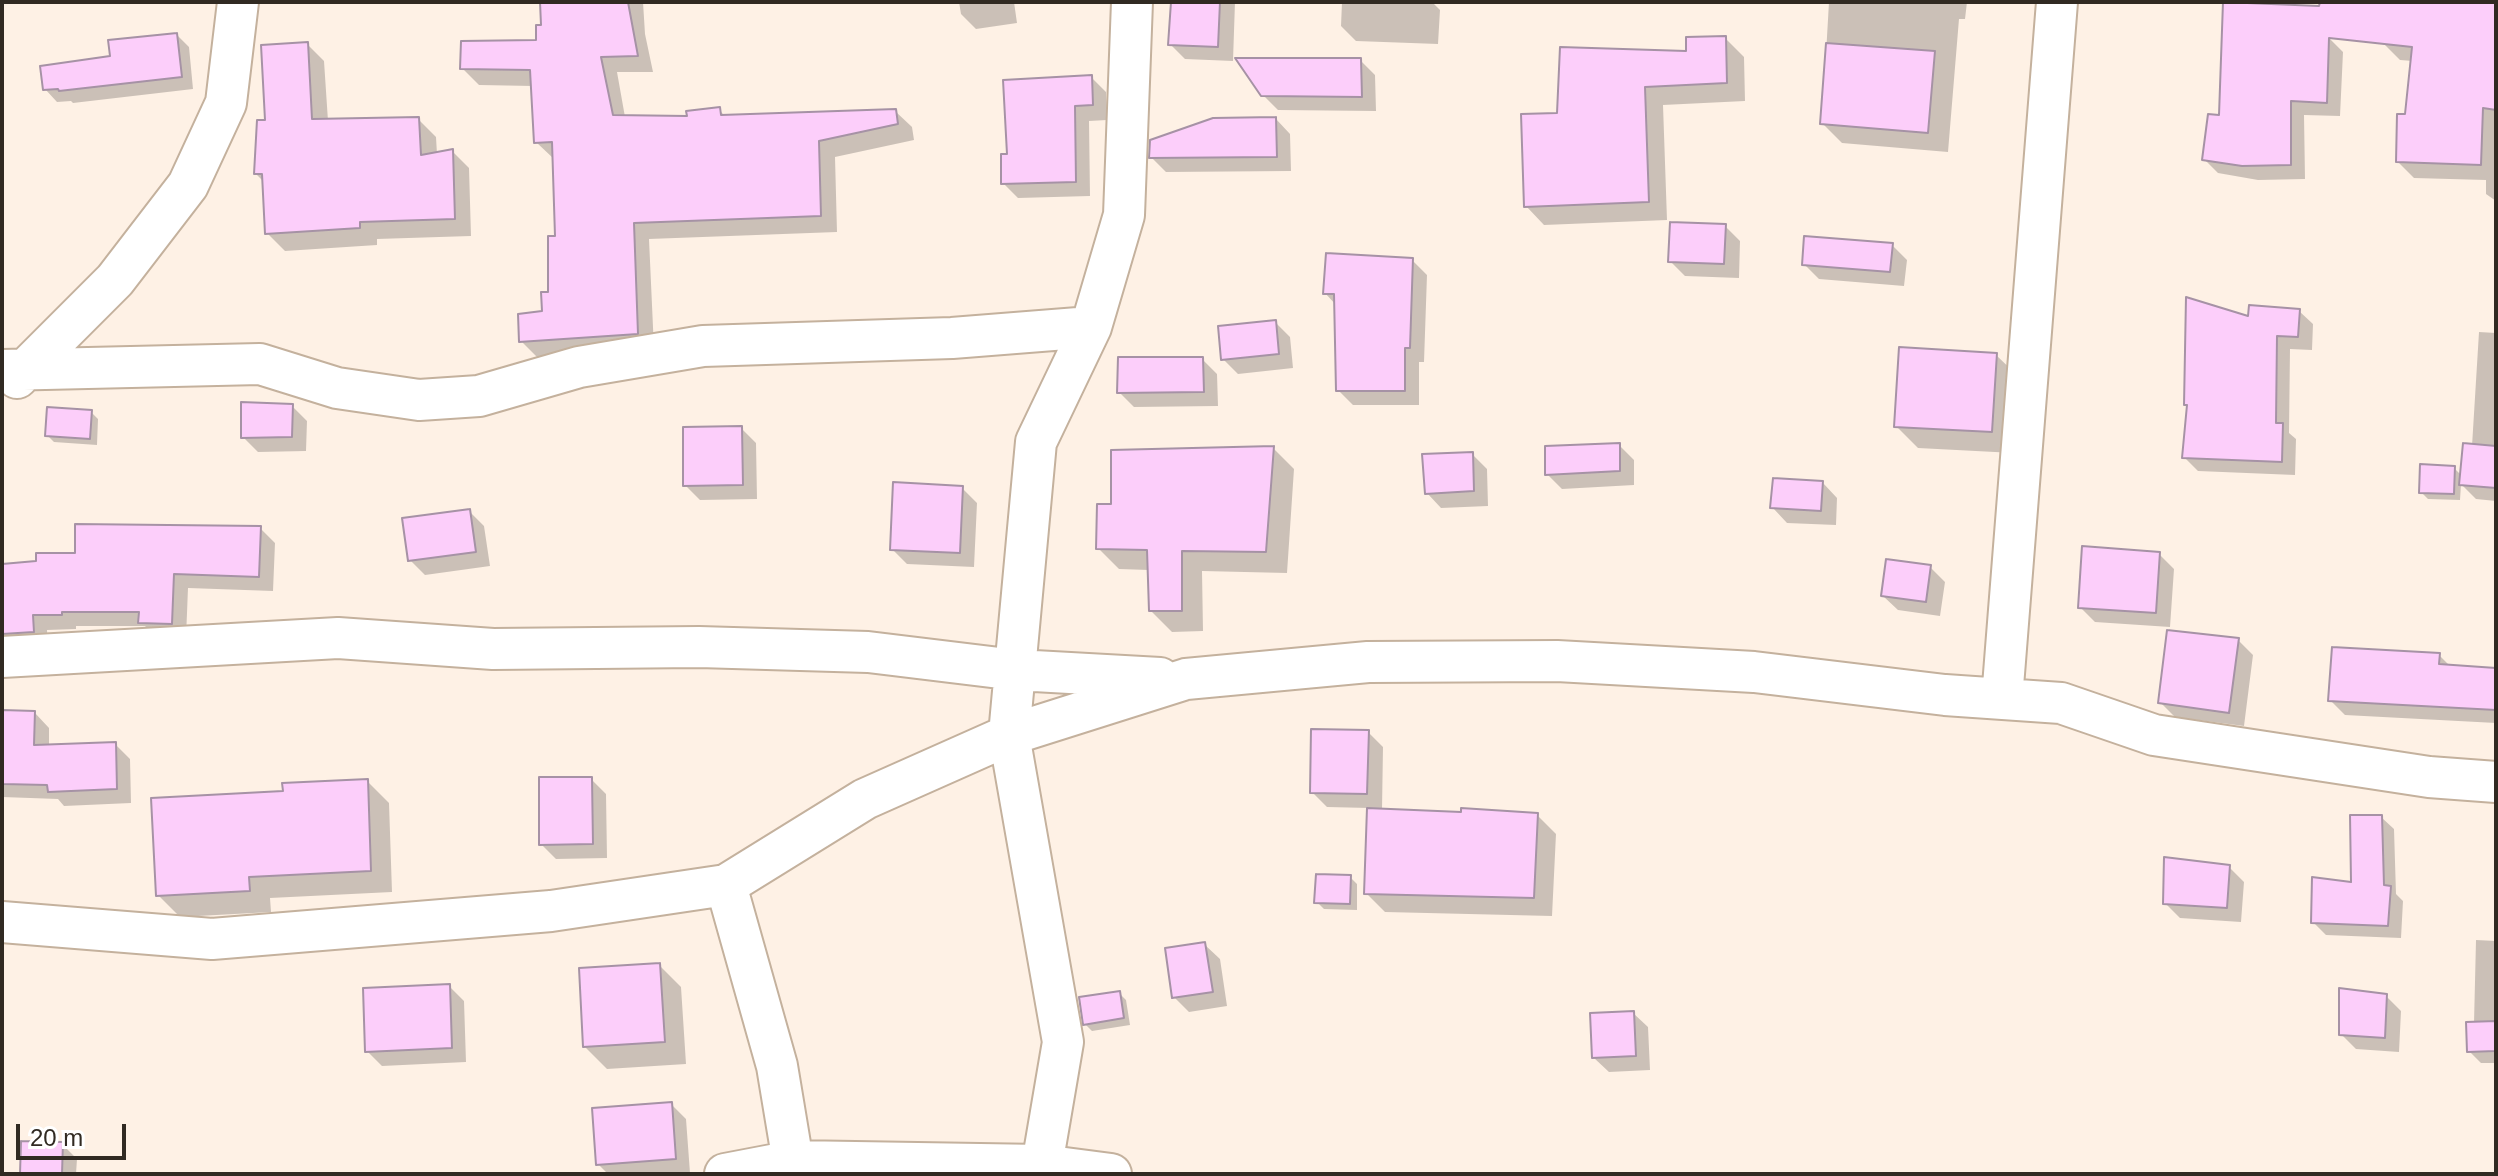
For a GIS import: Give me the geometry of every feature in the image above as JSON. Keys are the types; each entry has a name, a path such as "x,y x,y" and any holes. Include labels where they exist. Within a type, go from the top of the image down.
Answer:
{"street":[{"path":"11,377 115,280 188,185 226,103 238,2"},
{"path":"1042,1165 1063,1042 1009,735 1036,442 1091,327 1124,215 1132,2"},
{"path":"2002,699 2057,2"},
{"path":"11,377 260,364 337,388 419,400 479,396 579,367 703,346 952,338 1091,327"},
{"path":"2,657 338,638 493,649 699,647 868,652 1016,670 1186,679 1368,662 1557,661 1754,672 1945,695 2061,703 2154,735 2429,777 2496,782"},
{"path":"2,922 212,939 551,911 726,885 865,799 1009,735 1186,679"},
{"path":"726,885 777,1066 794,1167"},
{"path":"725,1174 794,1167 1042,1165 1111,1174"}],"building":[{"path":"540,2 628,2 638,56 601,57 613,115 687,116 686,111 720,107 721,115 896,109 898,124 819,141 821,216 634,223 638,334 519,342 518,314 542,311 541,292 548,292 548,236 555,236 552,142 534,143 530,70 460,69 461,41 536,40 536,25 541,25"},
{"path":"1171,2 1220,2 1218,47 1168,45"},
{"path":"2223,2 2319,6 2320,2 2496,2 2496,110 2483,108 2481,165 2396,162 2397,114 2405,114 2412,47 2329,38 2327,103 2291,101 2291,165 2242,166 2202,160 2208,114 2219,115"},
{"path":"177,33 182,77 59,91 43,90 40,66 110,56 108,40"},
{"path":"1726,36 1727,83 1645,87 1649,202 1524,207 1521,114 1557,113 1560,47 1686,51 1686,37"},
{"path":"308,42 312,119 419,117 421,155 453,149 455,219 360,222 360,228 265,234 262,174 254,174 257,120 265,120 261,45"},
{"path":"1826,43 1935,51 1928,133 1820,124"},
{"path":"1235,58 1361,58 1362,97 1261,96"},
{"path":"1092,75 1093,105 1075,106 1076,182 1001,184 1001,154 1007,154 1003,80"},
{"path":"1276,117 1277,157 1149,158 1150,140 1213,118"},
{"path":"1670,222 1726,224 1724,264 1668,262"},
{"path":"1804,236 1893,243 1890,272 1802,265"},
{"path":"1326,253 1413,258 1410,348 1405,348 1405,391 1336,391 1334,294 1323,294"},
{"path":"2186,297 2248,316 2249,305 2300,309 2298,337 2277,336 2276,423 2283,423 2282,462 2182,458 2187,405 2184,405"},
{"path":"1276,320 1279,354 1221,360 1218,326"},
{"path":"1899,347 1997,353 1992,432 1894,427"},
{"path":"1118,357 1203,357 1204,392 1117,393"},
{"path":"241,402 293,404 292,437 241,438"},
{"path":"47,407 92,410 90,439 45,436"},
{"path":"742,426 743,485 683,486 683,427"},
{"path":"1620,443 1620,471 1545,475 1545,446"},
{"path":"2463,443 2496,446 2496,488 2459,485"},
{"path":"1274,446 1266,552 1182,551 1182,611 1149,611 1147,550 1096,549 1097,504 1111,504 1111,450"},
{"path":"1473,452 1474,491 1425,494 1422,454"},
{"path":"2420,464 2455,466 2454,494 2419,493"},
{"path":"1773,478 1823,481 1821,511 1770,508"},
{"path":"893,482 963,486 960,553 890,550"},
{"path":"470,509 476,552 408,561 402,518"},
{"path":"75,524 261,526 259,577 174,574 172,624 138,623 139,612 62,612 62,615 33,615 34,632 2,634 2,564 36,561 36,553 75,553"},
{"path":"2082,546 2160,552 2156,613 2078,608"},
{"path":"1886,559 1931,565 1926,602 1881,596"},
{"path":"2167,630 2239,638 2229,713 2158,703"},
{"path":"2332,647 2440,653 2439,664 2496,668 2496,710 2328,701"},
{"path":"2,710 35,711 34,745 116,742 117,789 48,792 47,785 2,784"},
{"path":"1311,729 1369,730 1367,794 1310,793"},
{"path":"539,777 592,777 593,844 539,845"},
{"path":"368,779 371,871 249,877 250,891 156,896 151,798 283,791 282,783"},
{"path":"1367,808 1461,812 1461,808 1538,813 1534,898 1364,894"},
{"path":"2350,815 2382,815 2384,885 2391,886 2388,926 2311,923 2312,877 2351,882"},
{"path":"2164,857 2230,865 2227,908 2163,904"},
{"path":"1316,874 1351,875 1350,904 1314,903"},
{"path":"1205,942 1213,992 1172,998 1165,948"},
{"path":"660,963 665,1042 583,1047 579,968"},
{"path":"450,984 452,1048 365,1052 363,988"},
{"path":"2339,988 2387,994 2385,1038 2339,1035"},
{"path":"1120,991 1124,1018 1083,1025 1079,997"},
{"path":"1634,1011 1636,1056 1592,1058 1590,1013"},
{"path":"2496,1021 2496,1051 2467,1052 2466,1022"},
{"path":"672,1102 676,1159 596,1165 592,1108"},
{"path":"21,1141 63,1142 62,1174 20,1174"}]}
